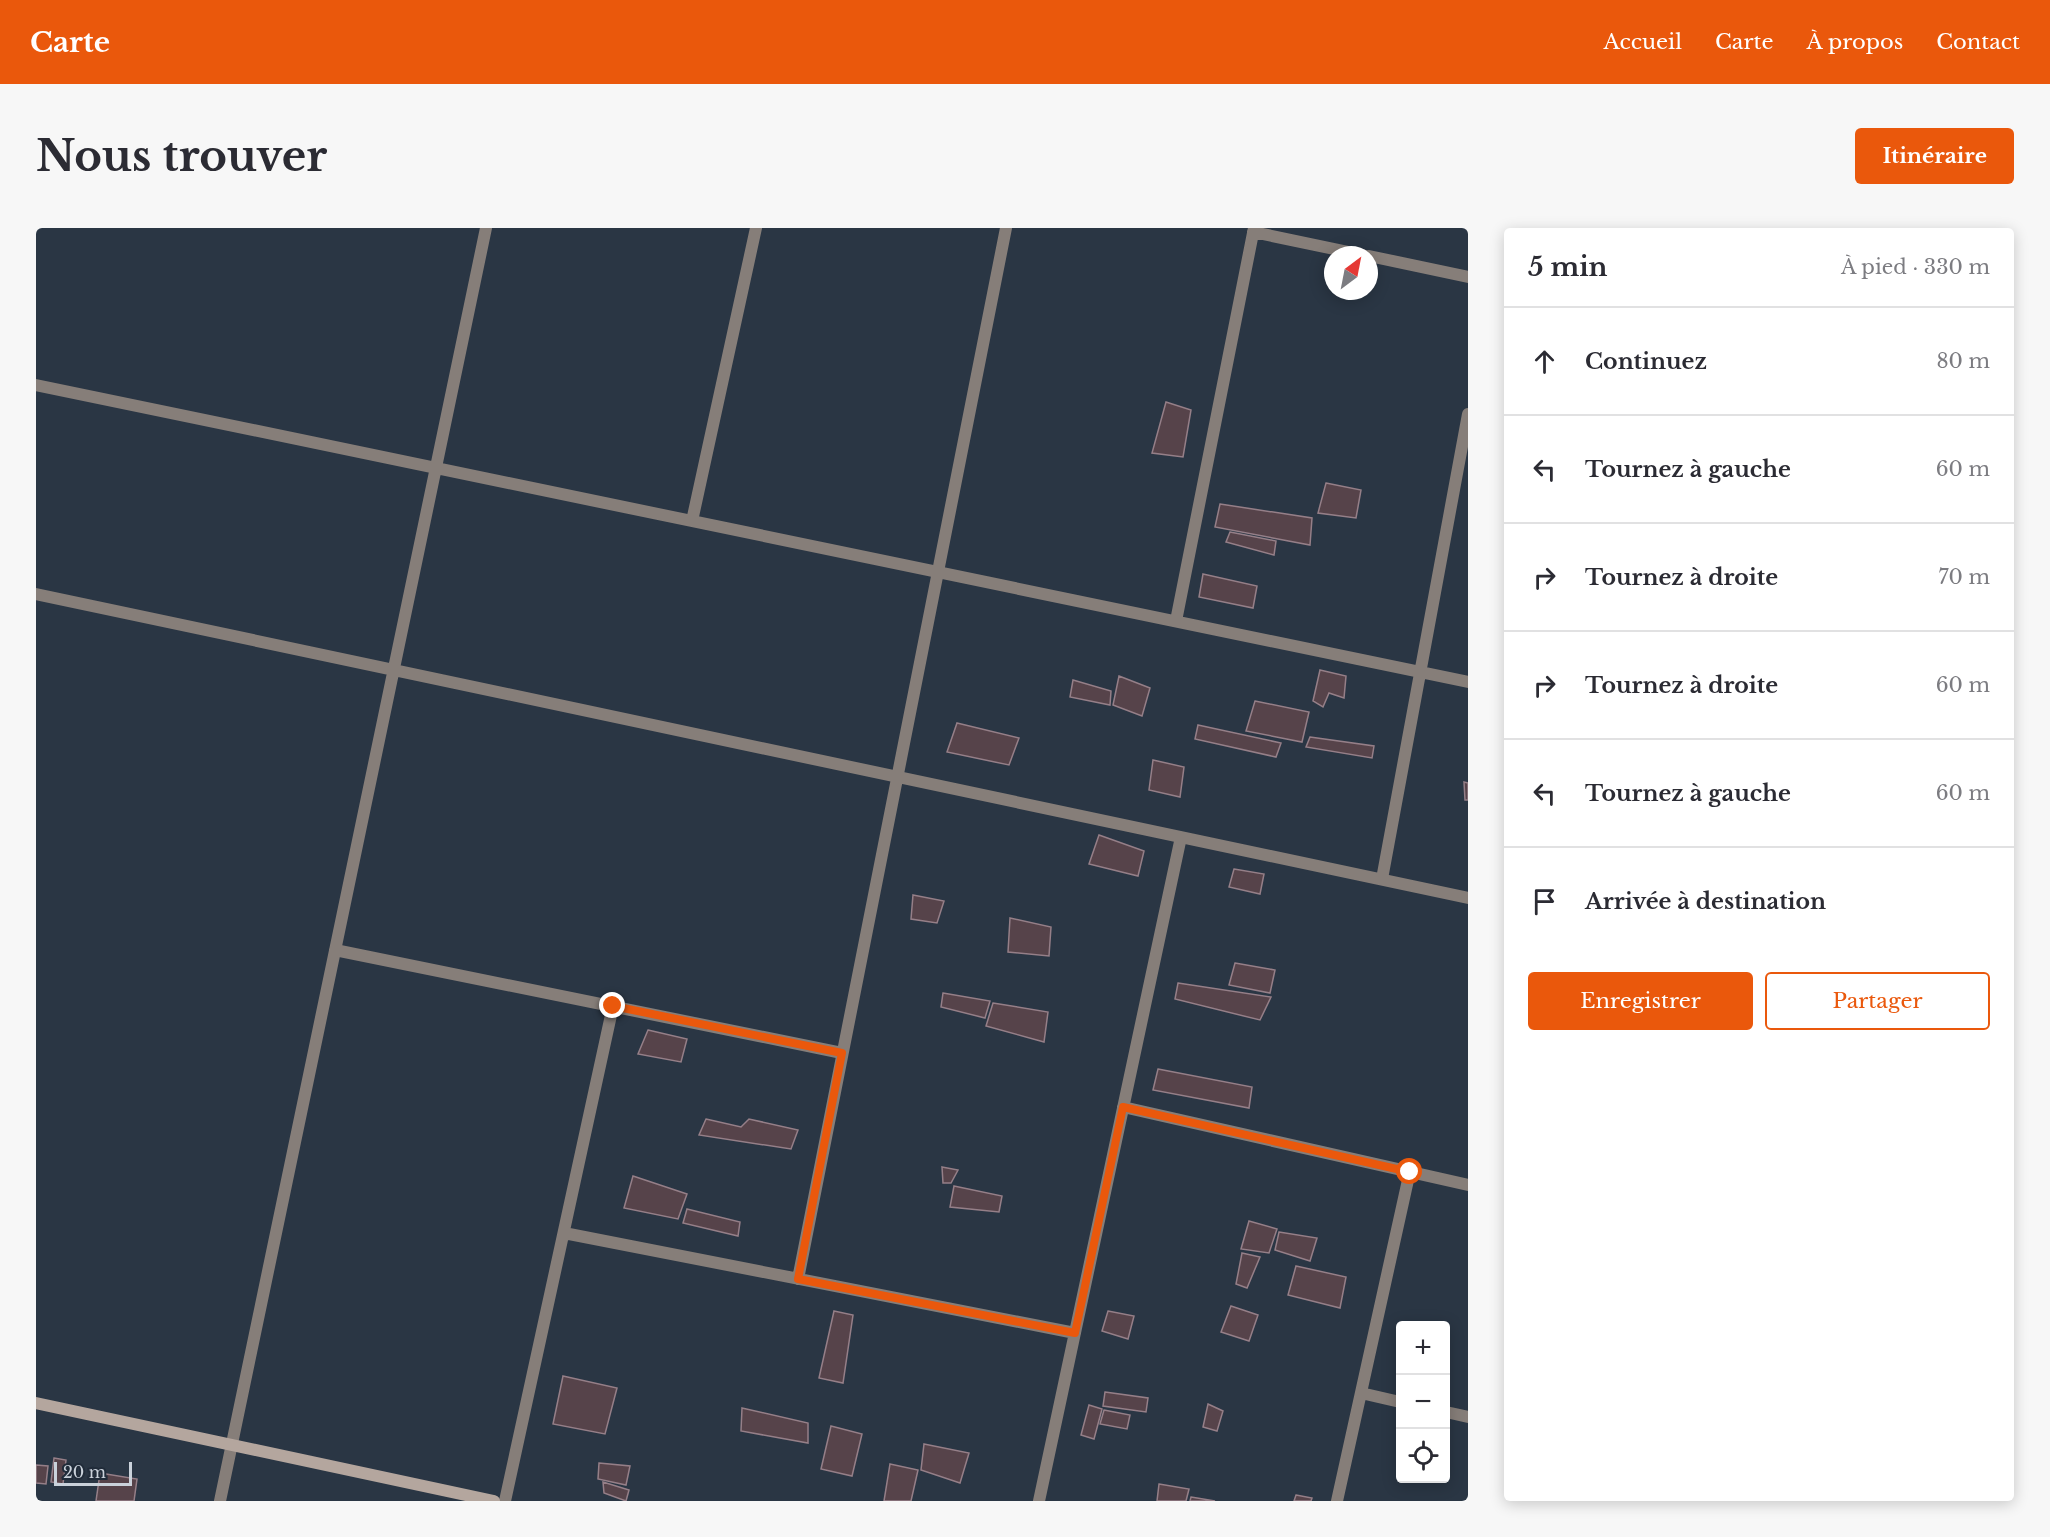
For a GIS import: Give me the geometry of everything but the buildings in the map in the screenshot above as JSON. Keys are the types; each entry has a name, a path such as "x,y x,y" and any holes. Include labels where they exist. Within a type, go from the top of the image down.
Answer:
{"street":[{"path":"220,1501 486,228"},
{"path":"692,521 756,228"},
{"path":"798,1279 1006,228"},
{"path":"1176,621 1254,230 1324,246"},
{"path":"1378,258 1468,277"},
{"path":"36,385 1468,682"},
{"path":"1382,879 1420,672 1463,471 1468,414"},
{"path":"36,594 1468,897"},
{"path":"1039,1501 1181,837"},
{"path":"335,950 842,1053"},
{"path":"505,1501 613,1006"},
{"path":"1123,1107 1468,1185"},
{"path":"1337,1501 1410,1172"},
{"path":"564,1233 1075,1333"},
{"path":"1361,1394 1396,1401"},
{"path":"36,1403 494,1501"},
{"path":"1450,1413 1468,1418"}],"route":[{"path":"613,1006 842,1053 798,1279 1075,1333 1123,1107 1410,1172"}]}
